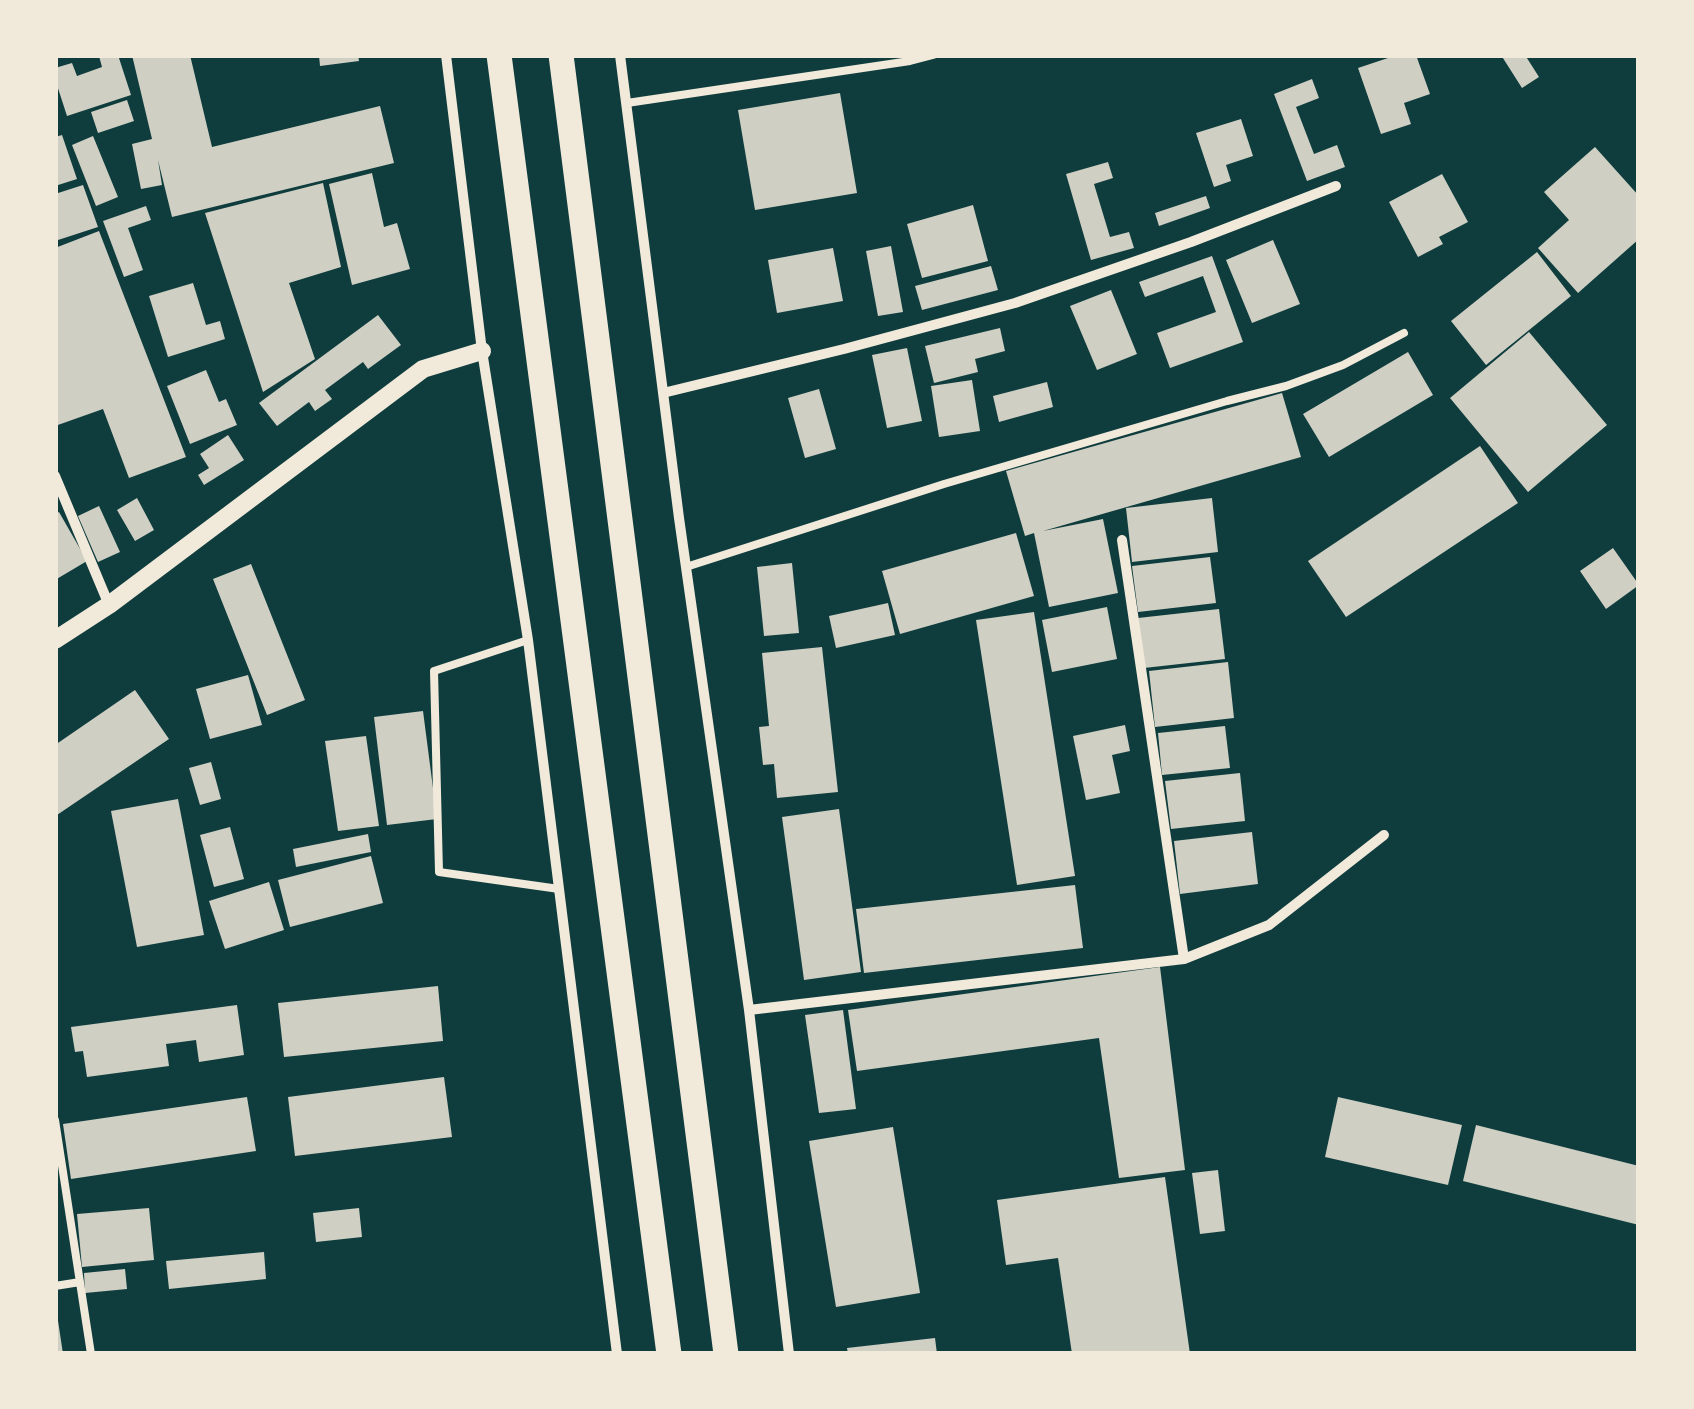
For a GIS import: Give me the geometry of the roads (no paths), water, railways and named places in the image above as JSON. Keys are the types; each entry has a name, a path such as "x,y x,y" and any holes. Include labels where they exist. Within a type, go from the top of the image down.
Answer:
{"highway":[{"path":"500,55 669,1354"},
{"path":"561,55 726,1354"}],"street":[{"path":"446,55 482,351 528,640 617,1354"},
{"path":"620,55 686,567 749,1010 789,1354"},
{"path":"664,393 1014,303 1191,242 1336,186"},
{"path":"55,640 110,604 423,369 482,351"},
{"path":"55,476 110,604"},
{"path":"1122,540 1184,959"},
{"path":"749,1010 1184,959 1269,925 1384,835"}],"lane":[{"path":"626,103 932,55"},
{"path":"686,567 962,478 1286,386 1344,365 1404,334"},
{"path":"528,640 434,671 439,872 559,889"},
{"path":"55,1120 91,1354"},
{"path":"55,1286 80,1282"}]}
